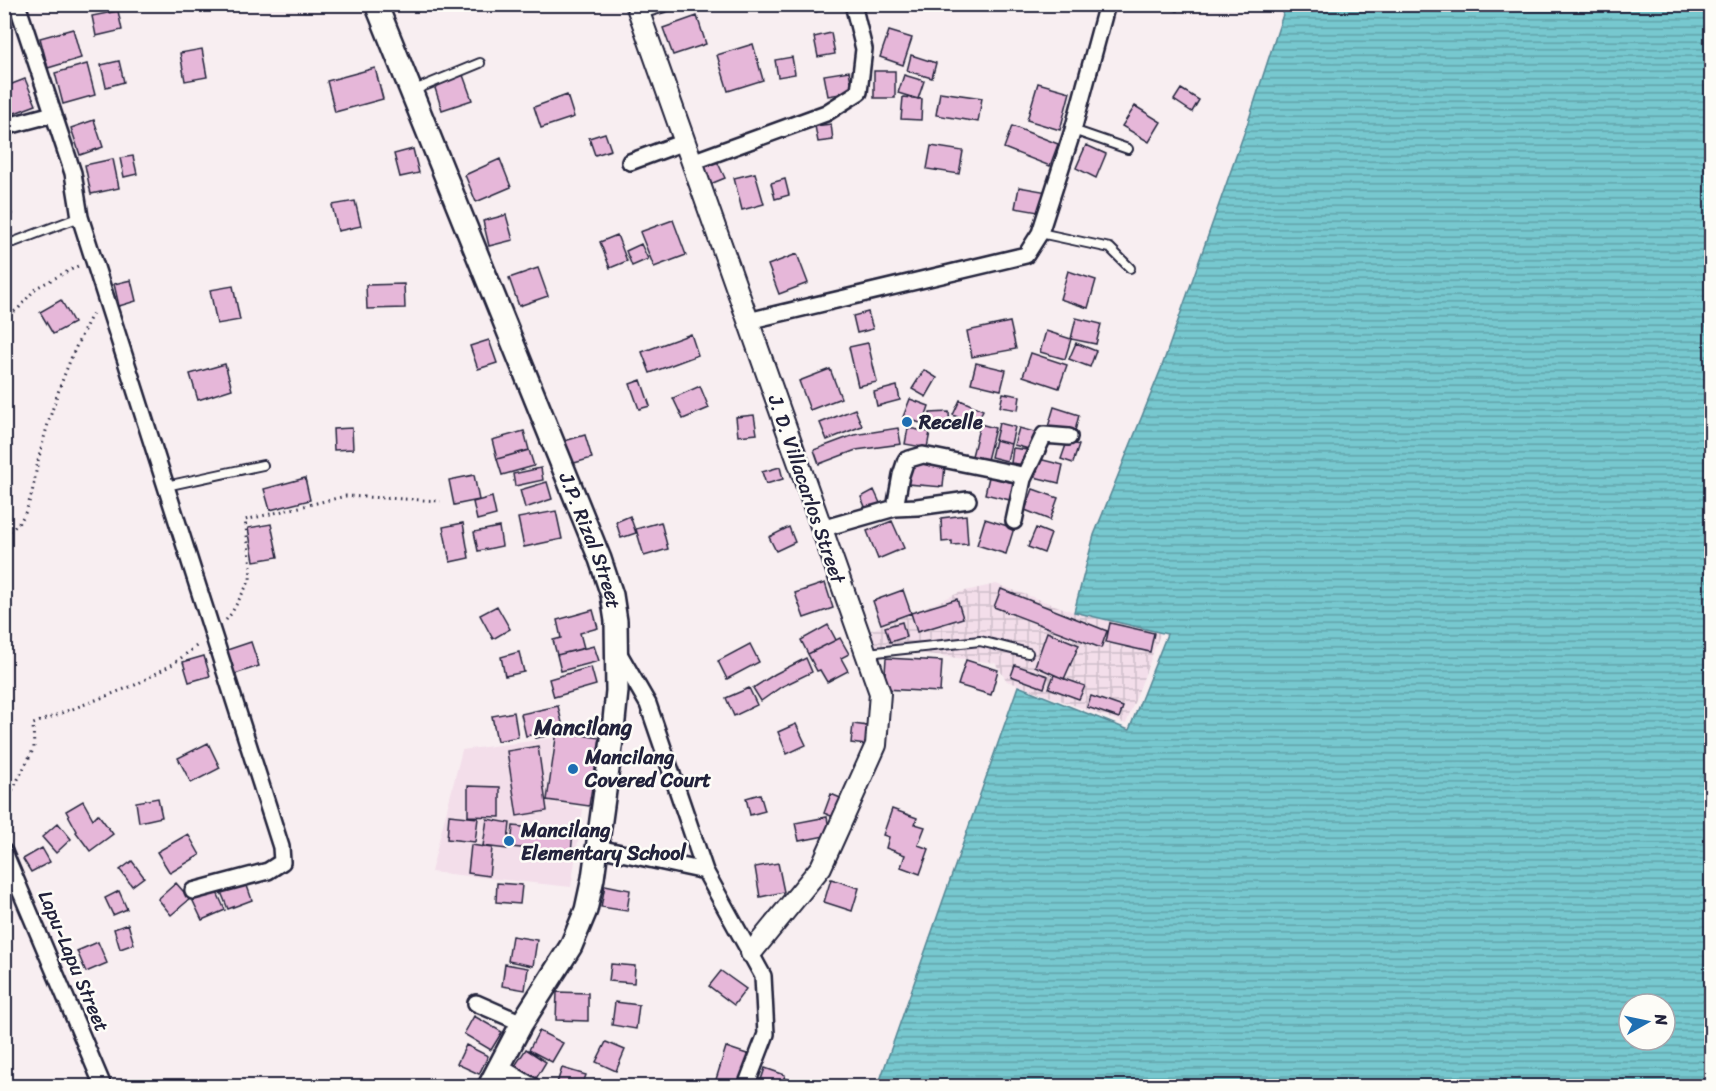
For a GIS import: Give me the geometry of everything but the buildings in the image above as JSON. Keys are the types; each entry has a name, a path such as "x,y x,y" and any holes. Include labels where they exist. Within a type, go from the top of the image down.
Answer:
{"main road":[{"name":"J.P. Rizal Street","path":"376,4 600,558 616,621 617,691 612,741 598,848 586,910 571,946 522,1023 489,1086"}],"street":[{"path":"17,4 73,173 80,217 281,847 282,861 268,871 193,891"},
{"path":"692,162 826,113 859,92 864,49 853,4"},
{"path":"748,321 1026,255 1040,233 1073,130 1107,4"},
{"name":"J. D. Villacarlos Street","path":"638,9 880,693 876,745 873,754 821,867 751,953"},
{"path":"4,127 53,114"},
{"path":"630,162 684,142"},
{"path":"1014,521 1023,479 1041,438 1044,435 1069,437"},
{"path":"895,508 901,475 906,460 911,457 923,455 1017,474 1023,479"},
{"path":"821,529 895,508 968,500"},
{"path":"617,650 648,704 705,871 763,976 766,1034 746,1086"},
{"path":"598,848 705,871"},
{"name":"Lapu-Lapu Street","path":"4,852 103,1086"},
{"path":"476,1003 522,1023"},
{"path":"500,1066 532,1086"}],"lane":[{"path":"638,9 675,4"},
{"path":"411,92 480,63"},
{"path":"1073,130 1128,149"},
{"path":"14,243 80,217"},
{"path":"1040,233 1110,248 1130,268"},
{"path":"166,486 263,465"},
{"path":"865,653 980,641 1028,653"}],"path":[{"path":"4,318 18,309 36,288 94,259"},
{"path":"4,534 16,528 29,503 54,399 79,339 105,294"},
{"path":"4,799 13,789 34,748 33,724 135,685 173,664 213,633 231,614 250,580 251,566 245,520 346,496 441,501"}],"shaded area":[{"path":"996,584 1074,612 1161,632 1126,724 1007,681 995,663 873,647 869,631 961,592"},
{"name":"Mancilang Elementary School","path":"554,738 546,800 583,809 571,887 431,872 462,750"}],"water":[{"path":"1286,5 1711,5 1711,1086 878,1086 1018,686 1129,730 1167,634 1074,612 1094,535 1161,369 1247,125"}],"place":[{"name":"Recelle","path":"907,422"},
{"name":"Mancilang Covered Court","path":"573,769"},
{"name":"Mancilang Elementary School","path":"509,841"}],"district":[{"name":"Mancilang","path":"583,727"}]}
